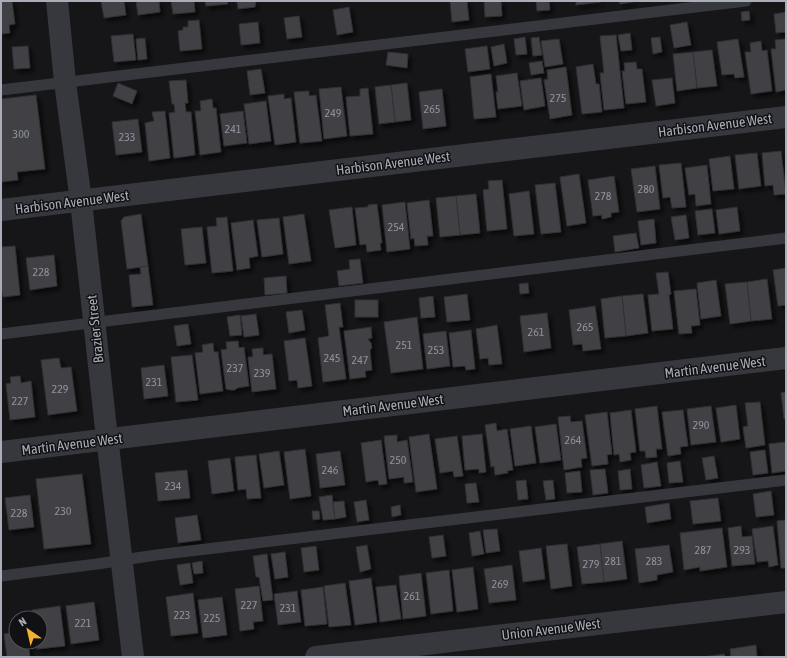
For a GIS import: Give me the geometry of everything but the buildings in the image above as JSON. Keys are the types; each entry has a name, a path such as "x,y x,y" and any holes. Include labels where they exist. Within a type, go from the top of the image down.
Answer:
{"street":[{"name":"Brazier Street","path":"57,1 65,82 81,201 133,657"},
{"name":"Harbison Avenue West","path":"1,210 786,117"},
{"name":"Martin Avenue West","path":"1,452 786,358"},
{"name":"Union Avenue West","path":"316,657 786,602"}],"lane":[{"path":"1,90 746,1"},
{"path":"1,334 786,238"},
{"path":"1,576 786,480"}]}
